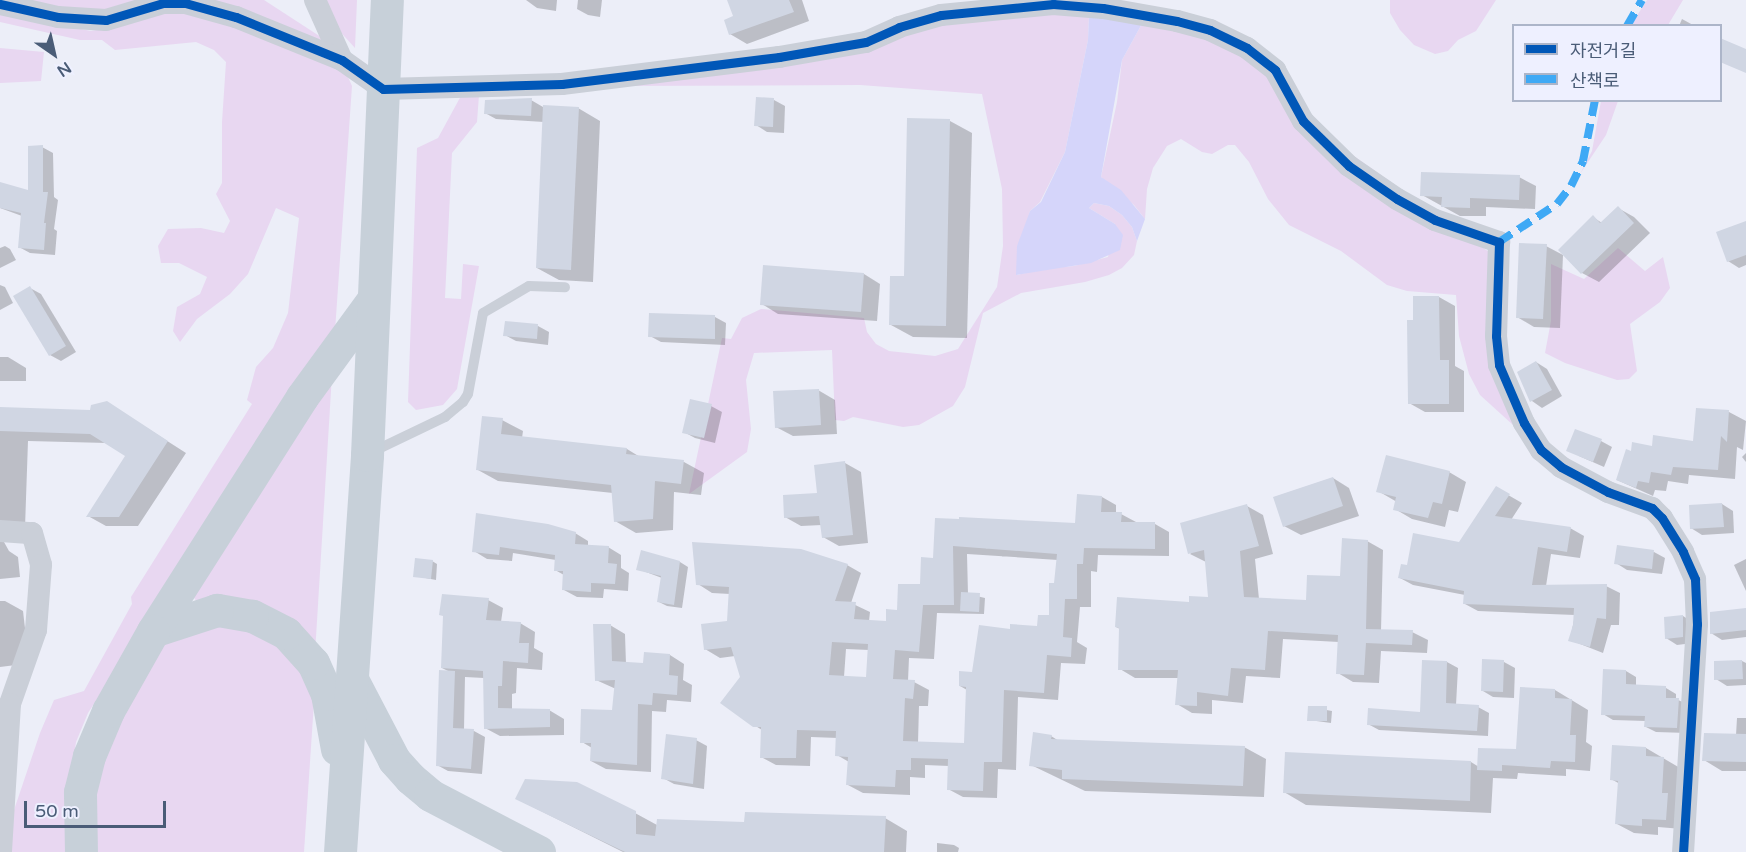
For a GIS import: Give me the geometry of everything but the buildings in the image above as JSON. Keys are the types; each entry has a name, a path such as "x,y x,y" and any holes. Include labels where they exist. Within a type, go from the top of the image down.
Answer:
{"highway":[{"path":"340,852 354,683 367,455 387,0"},
{"path":"81,852 80,792 90,756 108,711 153,631 302,397 372,301"},
{"path":"153,631 217,610 252,616 286,633 313,663 327,694 345,793"},
{"path":"354,683 394,760 410,778 430,795 539,852"}],"street":[{"path":"315,0 342,60"},
{"path":"0,4 58,17 106,20 163,3 185,3 236,17 342,60 383,89 562,84 779,57 866,42 899,27 941,15 1053,4 1103,8 1177,21 1210,30 1247,48 1275,70 1303,121 1349,166 1397,199 1435,220 1499,242 1496,336 1498,365 1524,423 1541,450 1561,467 1601,488 1652,508 1662,518 1683,552 1695,579 1697,624 1683,852"},
{"path":"0,531 32,533 41,565 36,630 10,704 1,852"}],"lane":[{"path":"367,455 445,417 463,402 468,394 483,313 529,286 565,287"}],"shaded area":[{"path":"14,0 155,0 105,15"},
{"path":"198,0 264,0 324,39 324,43"},
{"path":"323,0 357,0 355,48 335,26"},
{"path":"1390,0 1496,0 1476,31 1458,40 1448,51 1435,54 1414,45 1400,30 1390,13"},
{"path":"1647,0 1683,0 1669,24 1632,24"},
{"path":"189,11 328,61 348,77 352,86 335,331 88,713 76,742 67,852 11,852 14,810 40,733 54,700 84,691 132,604 131,597 252,404 247,400 256,367 273,348 288,313 299,218 276,208 248,274 230,294 197,319 180,342 173,331 177,307 200,294 207,277 179,263 161,263 158,246 168,229 201,228 224,233 230,221 216,194 222,183 222,122 226,62 214,50 196,42 115,50 102,40 80,40 0,22 0,13 91,31 109,28 148,15"},
{"path":"1060,11 1089,16 1088,40 1065,152 1040,202 1030,211 1017,275 1043,269 1074,266 1108,257 1115,224 1089,208 1094,203 1109,206 1122,215 1132,227 1137,241 1134,255 1122,268 1109,275 1085,282 1021,293 983,313 965,387 953,406 919,425 903,427 853,417 844,421 835,420 832,350 754,353 746,380 751,429 747,452 689,494 722,338 731,339 742,318 761,309 864,318 867,332 876,344 889,351 935,356 958,349 997,287 1003,246 1002,189 982,94 860,85 611,86 932,26"},
{"path":"1144,20 1192,31 1265,69 1295,114 1489,252 1491,346 1533,443 1480,395 1469,374 1459,336 1456,295 1407,291 1387,285 1341,251 1289,225 1268,199 1249,162 1235,145 1228,145 1212,154 1202,152 1181,139 1167,146 1153,168 1147,189 1145,219 1134,205 1101,177 1117,102 1122,60"},
{"path":"0,48 44,52 41,81 0,83"},
{"path":"462,94 479,95 477,122 452,153 445,298 461,299 463,264 479,266 457,389 443,405 416,410 408,402 417,148 438,138"},
{"path":"1601,102 1618,102 1606,135 1580,174 1592,151"},
{"path":"1618,248 1645,271 1663,257 1670,288 1660,302 1630,324 1637,371 1629,379 1617,380 1565,363 1545,353 1551,321 1551,264 1584,279"},
{"path":"332,366 315,654 198,604 188,588"},
{"path":"214,622 278,640 315,687 304,852 98,852 94,813 98,758 158,645"}],"sand":[{"path":"1089,16 1144,20 1122,60 1101,177 1121,190 1145,219 1137,241 1132,227 1122,215 1109,206 1094,203 1089,208 1115,224 1123,235 1120,250 1091,263 1016,275 1017,246 1030,211 1041,202 1065,152 1088,40"}],"marked path":[{"path":"1628,24 1642,0"},
{"path":"1499,242 1557,204 1571,186 1583,161 1595,102"}],"cycle path":[{"path":"0,4 58,17 106,20 163,3 185,3 236,17 342,60 383,89 562,84 779,57 866,42 899,27 941,15 1053,4 1103,8 1177,21 1210,30 1247,48 1275,70 1303,121 1349,166 1397,199 1435,220 1499,242 1496,336 1499,365 1524,423 1541,450 1561,467 1608,492 1652,508 1662,518 1683,552 1695,579 1697,624 1683,852"}]}
